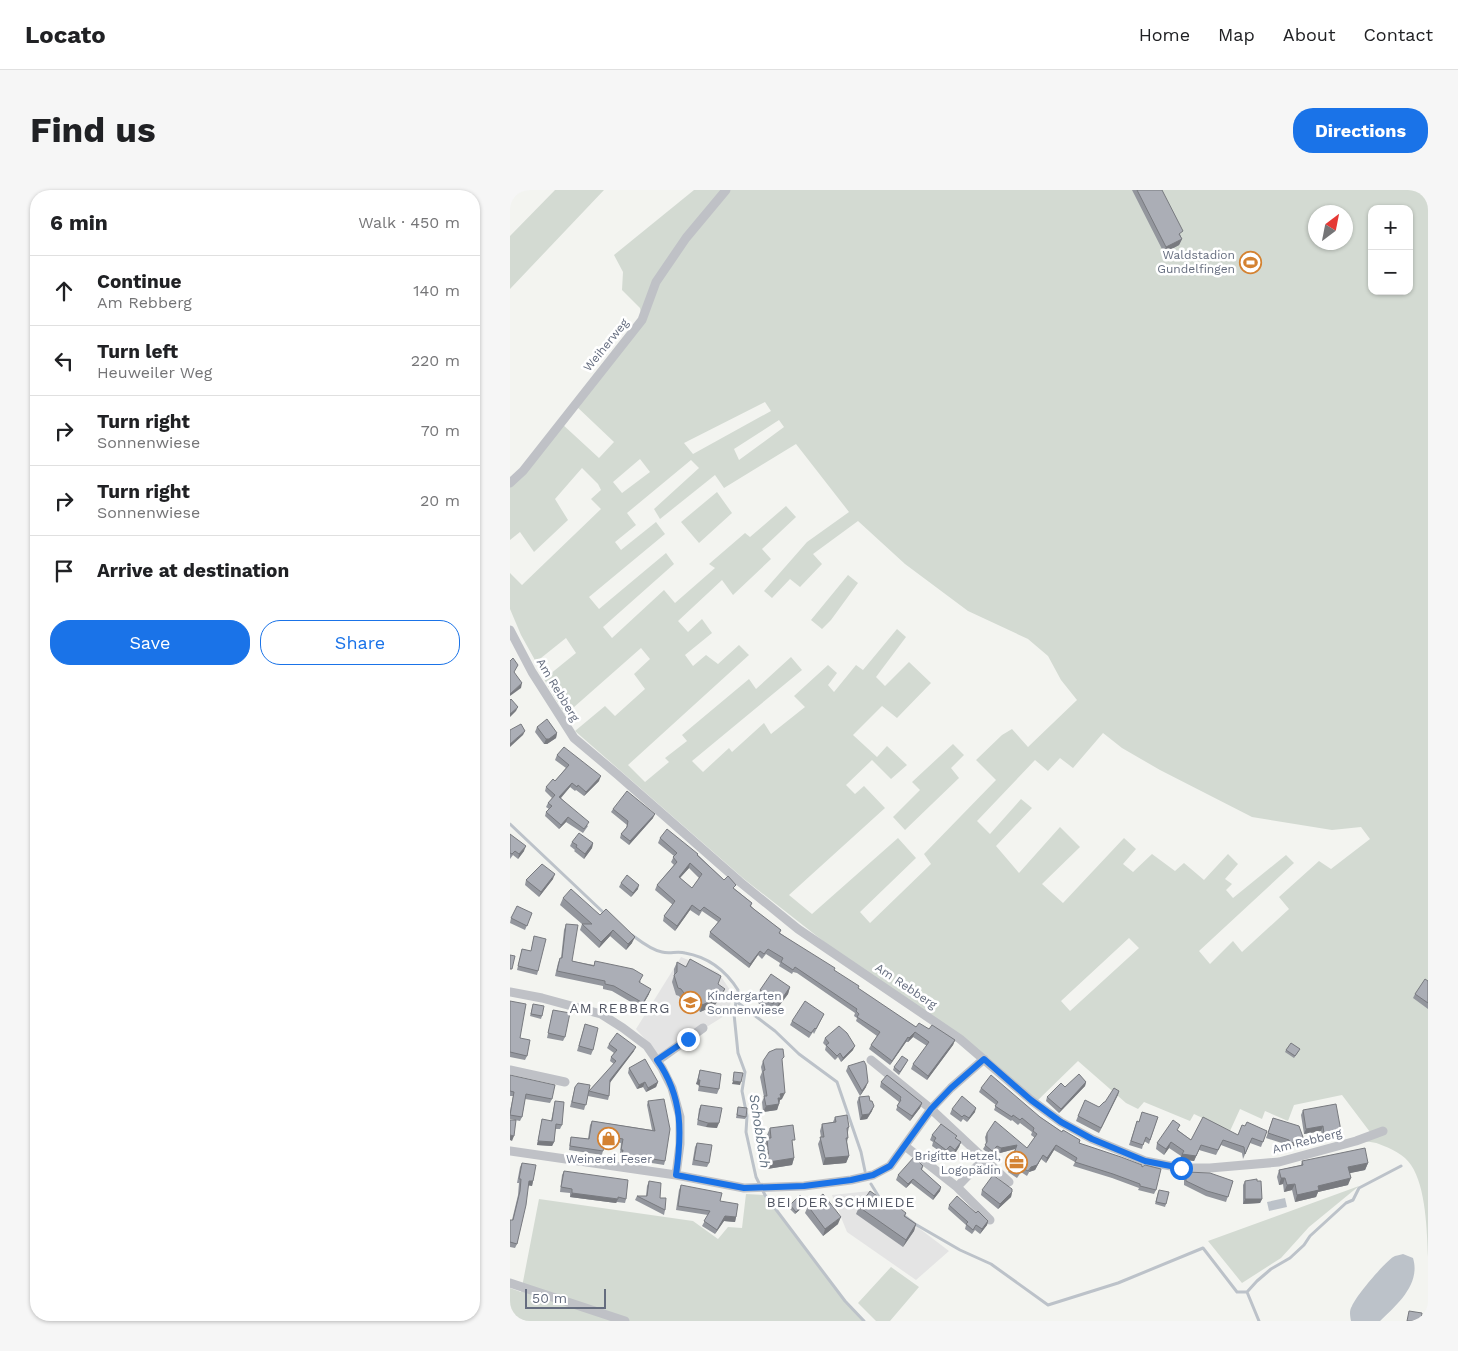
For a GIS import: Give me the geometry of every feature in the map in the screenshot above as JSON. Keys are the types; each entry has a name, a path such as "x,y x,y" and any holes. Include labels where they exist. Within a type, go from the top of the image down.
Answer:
{"street":[{"name":"Weiherweg","path":"510,484 523,471 642,320 656,282 686,238 726,190"},
{"name":"Am Rebberg","path":"510,630 532,672 574,738 740,882 798,928 960,1039 1031,1100 1061,1122 1092,1139 1145,1161 1181,1168 1210,1168 1279,1162 1356,1142 1383,1130"},
{"path":"510,992 542,998 601,1014 647,1046 672,1088 680,1117 680,1144 676,1175"},
{"path":"657,1060 703,1028"},
{"path":"510,1151 676,1175 744,1188 804,1186 851,1180 873,1175 890,1166 931,1109 951,1088 984,1059"},
{"path":"871,1060 931,1109 1009,1182"},
{"path":"510,1070 565,1082"},
{"path":"905,1146 957,1187 990,1220"},
{"path":"957,1187 984,1159"},
{"path":"510,1283 625,1321"}],"shaded area":[{"path":"555,190 604,190 510,289 510,236"},
{"path":"694,190 1428,190 1428,1257 1425,1209 1416,1174 1408,1161 1397,1152 1376,1143 1356,1141 1370,1132 1342,1095 1294,1105 1288,1121 1265,1111 1262,1119 1240,1109 1230,1131 1194,1114 1190,1121 1144,1102 1138,1109 1126,1103 1078,1061 1036,1102 959,1037 860,970 744,879 575,731 605,706 615,716 645,689 634,674 650,659 641,648 565,715 544,679 576,653 566,638 536,662 521,635 510,609 510,573 522,585 601,509 591,499 601,490 598,484 582,468 555,499 568,520 534,552 520,532 510,540 510,483 561,423 599,458 614,442 575,405 642,320 640,308 622,290 623,272 614,255","holes":["765,402 771,411 693,454 684,443","779,420 784,427 739,460 734,449","796,444 849,512 807,542 764,591 772,598 790,579 800,587 822,564 813,554 858,521 905,564 968,611 1028,639 1048,656 1061,680 1077,700 1028,747 1012,729 1002,735 976,760 996,780 924,854 931,864 870,923 860,912 916,858 898,838 812,914 789,895 885,808 864,786 855,794 846,785 872,760 891,779 907,765 887,746 877,757 853,735 882,706 897,718 931,683 909,662 885,686 876,677 906,637 897,629 863,670 856,665 834,692 828,685 837,673 828,665 794,696 805,707 771,734 764,723 732,752 729,748 703,772 692,761 802,670 791,657 756,689 749,679 682,735 687,741 665,758 669,762 645,782 628,765 749,655 739,645 718,664 706,655 693,666 685,655 712,633 702,619 688,632 678,621 722,580 733,595 771,559 762,549 796,517 786,506 750,537 745,533 709,564 715,568 675,603 664,590 612,638 603,627 674,564 666,553 599,609 589,597 665,534 656,522 621,550 615,542 636,525 627,513 691,460 699,468 654,509 660,519 715,475 724,488","640,459 650,472 622,493 613,482","1103,733 1122,748 1160,770 1252,817 1332,830 1361,827 1370,839 1331,869 1319,861 1279,897 1289,909 1242,952 1233,941 1210,964 1199,951 1294,863 1286,855 1233,898 1226,890 1232,884 1225,879 1238,864 1228,854 1204,880 1184,863 1175,871 1152,854 1133,872 1123,864 1136,849 1124,838 1063,903 1042,884 1080,847 1060,827 1019,873 996,846 1032,808 1021,799 990,834 977,821 1035,760 1048,771 1060,758 1073,768","1129,938 1139,948 1070,1011 1061,1001"]},
{"path":"717,492 732,513 699,543 681,522"},
{"path":"848,575 858,583 831,620 822,629 811,620"},
{"path":"953,744 964,755 951,768 959,778 905,830 893,817 920,790 912,782"},
{"name":"Kindergarten Sonnenwiese","path":"681,957 718,972 732,993 729,1013 660,1056 636,1029"},
{"path":"1359,1186 1309,1227 1281,1258 1242,1283 1208,1241"},
{"path":"870,1191 949,1251 916,1280 847,1232 832,1195"},
{"path":"746,1194 765,1195 845,1301 864,1321 510,1321 510,1288 521,1292 539,1199 693,1221 718,1239 728,1227 742,1228"},
{"path":"1285,1198 1287,1207 1269,1211 1267,1202"},
{"path":"1403,1254 1413,1258 1415,1268 1411,1285 1400,1301 1380,1321 1351,1321 1351,1308 1365,1287 1391,1259"},
{"path":"891,1267 919,1287 890,1321 876,1321 858,1303"}],"building":[{"path":"1137,190 1162,190 1183,231 1179,234 1182,239 1166,247"},
{"path":"513,658 518,665 514,672 522,683 510,694 510,661"},
{"path":"510,700 518,707 510,714"},
{"path":"547,719 557,733 549,739 546,739 537,727"},
{"path":"521,724 525,731 510,744 510,730"},
{"path":"564,747 601,776 586,792 578,785 577,787 572,783 559,797 589,822 584,829 568,817 561,825 546,812 552,806 548,803 555,795 546,787 553,779 555,781 569,765 557,755"},
{"path":"627,791 655,814 630,841 621,834 627,827 628,821 613,809"},
{"path":"667,829 698,854 724,880 728,876 736,885 733,888 752,903 750,906 781,930 779,933 835,968 834,970 859,986 858,988 916,1027 919,1023 929,1029 932,1025 955,1040 928,1076 913,1064 929,1042 915,1032 908,1037 892,1061 871,1045 880,1032 857,1017 859,1014 856,1011 857,1009 795,967 793,970 781,962 783,958 768,949 764,954 760,951 750,964 710,932 721,919 704,907 700,911 692,905 677,926 664,916 675,901 657,885 677,862 673,857 677,853 660,838","holes":["690,863 702,874 692,888 679,877"]},
{"path":"579,833 593,843 585,854 572,842"},
{"path":"510,834 526,846 519,854 515,851 512,854 510,853"},
{"path":"542,864 555,874 541,892 526,880"},
{"path":"627,875 639,885 633,893 621,883"},
{"path":"571,889 600,915 606,909 635,937 628,944 613,930 601,942 582,924 592,924 563,898"},
{"path":"517,906 532,913 527,926 511,918"},
{"path":"566,924 578,925 572,961 594,966 595,961 633,969 643,975 639,982 651,989 643,1003 614,986 605,984 605,981 557,971 560,958 562,958"},
{"path":"534,936 546,939 538,971 518,966 522,949 531,951"},
{"path":"510,955 515,956 512,969 510,969"},
{"name":"Kindergarten Sonnenwiese","path":"690,959 721,976 718,984 725,989 716,999 702,1005 701,1001 690,1001 681,989 678,988 674,975 677,972 677,962 686,967"},
{"path":"771,974 790,987 779,1003 775,1001 773,1004 761,996 763,992 760,990"},
{"path":"1425,979 1428,981 1428,1003 1415,994"},
{"path":"510,1001 526,1004 520,1038 530,1040 527,1056 510,1052"},
{"path":"805,1001 824,1014 816,1029 811,1033 792,1021"},
{"path":"533,1004 544,1006 542,1016 531,1014"},
{"path":"553,1010 570,1013 565,1037 548,1033"},
{"path":"585,1024 598,1028 593,1050 579,1046"},
{"path":"839,1026 847,1033 855,1046 843,1058 840,1053 837,1056 826,1045 829,1043 825,1038"},
{"path":"617,1033 636,1047 610,1080 609,1096 589,1091 616,1061 611,1057 617,1050 609,1044"},
{"path":"1291,1043 1300,1049 1295,1056 1286,1050"},
{"path":"783,1049 785,1093 780,1094 781,1098 778,1098 779,1104 766,1106 764,1096 767,1096 763,1061 769,1052"},
{"path":"902,1056 908,1060 900,1072 894,1067"},
{"path":"645,1059 658,1082 648,1088 645,1082 639,1085 629,1068"},
{"path":"864,1061 868,1082 862,1091 848,1066"},
{"path":"700,1070 721,1074 719,1089 699,1086"},
{"path":"734,1072 743,1073 741,1082 733,1081"},
{"path":"1079,1074 1086,1082 1061,1109 1047,1097 1061,1083 1065,1087"},
{"path":"510,1075 555,1085 552,1099 526,1094 522,1117 510,1115 514,1092 510,1091"},
{"path":"887,1075 922,1103 912,1116 897,1106 901,1097 881,1082"},
{"path":"991,1075 1040,1117 1062,1132 1063,1130 1080,1140 1079,1143 1142,1165 1142,1167 1145,1165 1161,1169 1156,1190 1075,1162 1077,1158 1056,1145 1047,1158 1043,1155 1037,1165 1031,1167 1028,1171 1022,1168 1018,1173 1010,1168 1015,1161 1012,1159 1017,1145 1001,1148 997,1146 992,1151 985,1145 987,1133 995,1121 1027,1148 1037,1134 1033,1131 1034,1128 1022,1118 1020,1120 1013,1115 1012,1117 995,1106 998,1102 981,1088"},
{"path":"578,1083 590,1085 586,1105 572,1102 575,1087"},
{"path":"1114,1088 1119,1091 1101,1128 1078,1116 1085,1100 1099,1107 1105,1102"},
{"path":"869,1096 874,1106 869,1114 862,1115 859,1097"},
{"path":"962,1096 976,1108 969,1118 964,1115 962,1117 952,1109"},
{"path":"664,1099 670,1129 665,1161 622,1154 623,1139 606,1136 603,1151 570,1146 571,1137 589,1139 592,1121 655,1131 648,1101"},
{"path":"555,1101 564,1102 562,1125 556,1124 554,1142 538,1141 542,1119 552,1121"},
{"path":"1336,1104 1341,1131 1324,1134 1323,1126 1306,1129 1303,1110"},
{"path":"701,1105 722,1108 719,1123 708,1123 698,1120"},
{"path":"738,1107 747,1108 746,1117 737,1115"},
{"path":"1142,1112 1158,1117 1150,1140 1146,1137 1143,1145 1131,1141"},
{"path":"847,1115 849,1127 847,1128 848,1138 846,1138 849,1156 825,1158 820,1137 824,1137 822,1124 836,1122 835,1117"},
{"path":"1203,1117 1238,1135 1242,1125 1245,1126 1247,1122 1267,1131 1263,1142 1252,1138 1245,1154 1244,1147 1223,1140 1218,1150 1201,1145 1196,1156 1182,1154 1184,1151 1171,1142 1166,1149 1157,1143 1173,1120 1180,1125 1177,1130 1191,1140"},
{"path":"1273,1118 1299,1126 1304,1140 1290,1143 1289,1140 1268,1133"},
{"path":"510,1120 516,1120 514,1136 510,1135"},
{"path":"941,1124 957,1136 955,1138 961,1142 955,1150 950,1146 946,1150 934,1141 936,1138 932,1135"},
{"path":"793,1125 795,1140 792,1140 794,1158 769,1162 767,1138 771,1138 770,1128"},
{"path":"697,1143 712,1145 709,1163 694,1160"},
{"path":"1365,1148 1368,1163 1348,1167 1351,1178 1318,1186 1319,1190 1297,1195 1295,1184 1287,1185 1285,1178 1281,1178 1279,1170 1303,1165 1302,1161"},
{"path":"914,1157 923,1166 921,1169 941,1187 934,1196 913,1179 908,1184 898,1175"},
{"path":"522,1163 536,1165 533,1181 529,1181 526,1205 517,1244 510,1242 510,1220 513,1220 520,1191 521,1179 519,1179"},
{"path":"564,1171 628,1180 626,1199 572,1193 572,1189 561,1187"},
{"path":"1186,1172 1210,1173 1233,1181 1228,1197 1207,1191 1186,1181"},
{"path":"993,1175 1012,1189 1012,1192 1000,1204 982,1190"},
{"path":"1257,1179 1257,1181 1261,1181 1262,1199 1245,1199 1245,1181"},
{"path":"649,1181 661,1183 660,1198 666,1198 665,1210 637,1196 647,1196"},
{"path":"681,1185 722,1193 720,1201 738,1204 736,1217 725,1216 717,1230 704,1221 710,1211 678,1206"},
{"path":"1159,1190 1169,1192 1166,1204 1156,1202"},
{"path":"870,1191 896,1209 897,1206 906,1213 904,1216 916,1224 906,1240 859,1207"},
{"path":"823,1194 841,1217 825,1229 808,1206"},
{"path":"800,1195 807,1202 796,1212 790,1205"},
{"path":"957,1196 976,1213 978,1211 988,1221 982,1229 976,1225 973,1230 966,1224 968,1222 949,1205"},
{"path":"1409,1311 1422,1313 1421,1321 1407,1321"}],"waterway":[{"name":"Schobbach","path":"510,824 605,914"},
{"name":"Schobbach","path":"632,935 658,951 685,953 709,961 722,971 738,990 734,1014 738,1053 745,1072 742,1091 747,1116 746,1132 756,1177 765,1195 845,1301 864,1321"},
{"path":"737,1002 775,1031 799,1054 837,1082 861,1152 865,1171"},
{"path":"1247,1292 1271,1269 1290,1258 1304,1245 1310,1236 1346,1203 1353,1200 1359,1188 1401,1166"},
{"path":"871,1184 879,1197 890,1205"},
{"path":"903,1215 960,1250 991,1264 1048,1305 1118,1283 1203,1248 1237,1292 1247,1292 1259,1321"}],"place":[{"name":"Waldstadion Gundelfingen","path":"1251,262"},
{"name":"Kindergarten Sonnenwiese","path":"691,1003"},
{"name":"Weinerei Feser","path":"609,1138"},
{"name":"Brigitte Hetzel, Logopädin","path":"1017,1163"}],"district":[{"name":"AM REBBERG","path":"620,1008"},
{"name":"BEI DER SCHMIEDE","path":"841,1202"}],"route":[{"path":"688,1039 657,1060 672,1088 680,1117 680,1144 676,1175 744,1188 804,1186 873,1175 890,1166 931,1109 951,1088 984,1059 1031,1100 1061,1122 1092,1139 1145,1161 1181,1168"}]}
